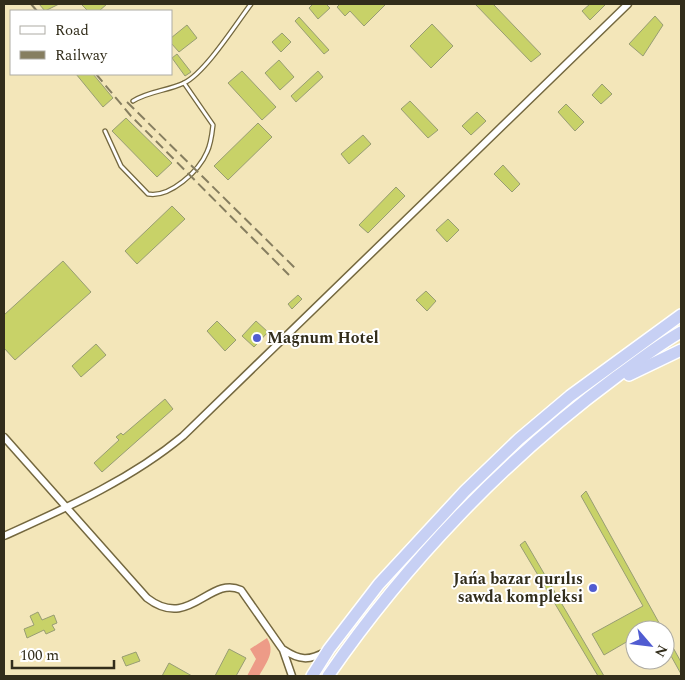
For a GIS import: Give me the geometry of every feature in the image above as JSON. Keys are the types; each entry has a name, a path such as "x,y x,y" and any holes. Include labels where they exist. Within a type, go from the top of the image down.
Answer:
{"highway":[{"path":"312,676 329,649 379,584 465,491 519,439 576,391 678,318"},
{"path":"328,676 375,612 473,503 522,454 575,408 681,332"},
{"path":"600,389 681,350"},
{"path":"364,604 375,612"}],"street":[{"path":"4,536 67,508 157,457 183,436 628,4"},
{"path":"4,437 146,598 156,605 166,610 177,610 228,587 235,587 247,595 282,650 292,676"},
{"path":"282,650 302,660 314,658 329,649"}],"lane":[{"path":"133,101 143,94 184,83 220,45 251,4"},
{"path":"105,131 121,166 148,194 154,195 164,192 180,183 203,160 208,151 213,125 184,83"}],"shaded area":[{"path":"267,638 271,648 267,662 259,676 247,676 256,659 250,649"}],"building":[{"path":"39,4 59,4 47,10 44,10"},
{"path":"81,4 107,4 100,10 87,10"},
{"path":"313,4 326,4 330,8 318,19 309,8"},
{"path":"340,4 386,4 364,26 350,11 345,16 337,7"},
{"path":"475,4 493,4 541,54 531,62"},
{"path":"590,4 606,4 590,20 582,11"},
{"path":"655,16 663,25 643,56 629,44"},
{"path":"299,17 329,50 324,54 295,21"},
{"path":"432,24 453,46 431,68 410,46"},
{"path":"187,25 197,38 179,52 172,44 172,37"},
{"path":"282,33 291,42 281,52 272,42"},
{"path":"177,54 191,72 185,76 172,58"},
{"path":"279,60 294,77 280,90 265,73"},
{"path":"242,71 276,107 262,120 228,83"},
{"path":"318,71 323,77 296,102 291,96"},
{"path":"77,75 94,75 113,98 103,107"},
{"path":"602,84 612,94 601,104 592,95"},
{"path":"410,101 438,130 428,138 401,109"},
{"path":"566,104 584,122 575,131 558,112"},
{"path":"477,112 486,121 471,135 462,126"},
{"path":"126,118 172,163 157,177 112,131"},
{"path":"258,123 272,137 228,180 214,166"},
{"path":"363,135 371,144 349,164 341,154"},
{"path":"503,165 520,184 512,192 494,174"},
{"path":"396,187 405,196 368,233 359,225"},
{"path":"172,206 185,219 137,264 125,251"},
{"path":"448,219 459,230 447,242 436,230"},
{"path":"63,261 91,292 15,360 4,348 4,315"},
{"path":"426,291 436,301 427,311 416,300"},
{"path":"298,295 302,299 292,309 288,304"},
{"path":"217,321 236,340 225,351 207,331"},
{"path":"256,321 268,332 254,347 242,336"},
{"path":"96,344 106,355 81,377 72,366"},
{"path":"165,399 173,409 102,472 94,463 119,440 116,437 121,433 123,435"},
{"path":"586,491 657,620 625,620 625,643 604,655 592,634 643,606 581,496"},
{"path":"525,541 604,676 598,676 520,545"},
{"path":"38,612 42,620 54,615 57,623 52,625 55,630 46,634 44,630 27,638 24,629 34,625 30,616"},
{"path":"229,649 246,658 236,676 215,676"},
{"path":"675,651 681,662 681,674 675,663"},
{"path":"136,652 140,661 126,666 122,657"},
{"path":"169,663 192,676 162,676"}],"railway":[{"path":"31,4 36,10"},
{"path":"97,75 131,116 289,275"},
{"path":"127,102 296,269"}],"place":[{"name":"Magnum Hotel","path":"257,338"},
{"name":"Jańa bazar qurılıs sawda kompleksi","path":"593,588"}]}
